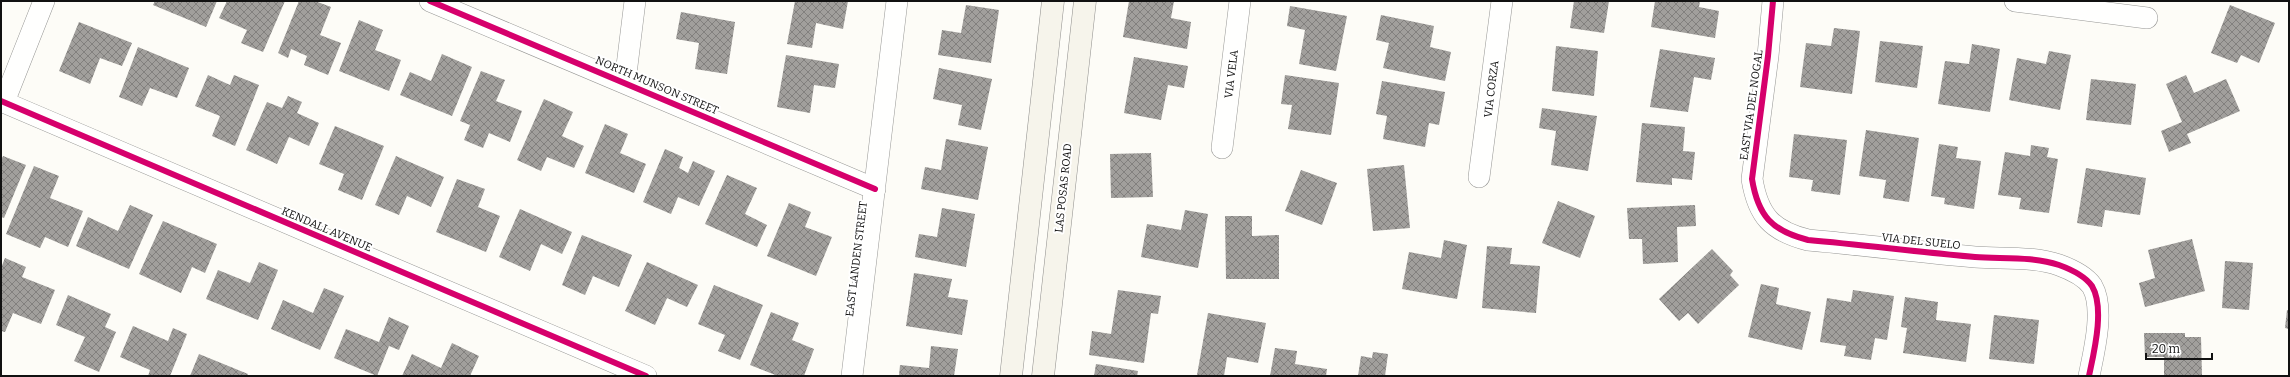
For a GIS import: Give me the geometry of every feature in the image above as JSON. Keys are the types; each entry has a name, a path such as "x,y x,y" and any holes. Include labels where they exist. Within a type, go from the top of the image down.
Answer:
{"main road":[{"path":"1011,376 1053,1"},
{"name":"LAS POSAS ROAD","path":"1042,376 1085,1"}],"street":[{"path":"3,101 44,1"},
{"name":"NORTH MUNSON STREET","path":"430,1 625,82 875,189"},
{"path":"625,82 635,1"},
{"name":"EAST LANDEN STREET","path":"852,376 897,1"},
{"name":"VIA VELA","path":"1222,148 1240,1"},
{"name":"VIA CORZA","path":"1479,177 1502,1"},
{"name":"EAST VIA DEL NOGAL","path":"1760,210 1755,198 1752,179 1768,56 1773,1"},
{"path":"2015,1 2147,18"},
{"name":"KENDALL AVENUE","path":"3,101 646,376"},
{"name":"VIA DEL SUELO","path":"1760,210 1773,225 1790,236 1808,240 1977,257 2029,260 2058,265 2079,274 2086,280 2095,294 2098,321 2089,376"}],"building":[{"path":"155,1 217,1 206,27 153,5"},
{"path":"227,1 285,1 263,52 241,43 247,30 219,18"},
{"path":"299,1 315,1 331,7 320,35 341,43 328,75 304,65 307,56 291,49 288,58 278,53"},
{"path":"795,1 848,1 843,29 816,23 812,48 787,44"},
{"path":"1129,1 1174,1 1171,18 1191,22 1187,49 1123,37"},
{"path":"1574,1 1609,1 1604,33 1570,28"},
{"path":"1655,1 1700,1 1699,7 1719,11 1715,38 1651,27"},
{"path":"966,5 999,10 991,63 938,55 942,30 961,33"},
{"path":"2230,5 2275,23 2259,63 2241,55 2237,63 2211,53"},
{"path":"1290,6 1347,16 1336,71 1299,64 1305,30 1287,26"},
{"path":"681,12 735,22 727,74 695,69 699,43 676,39"},
{"path":"1381,15 1434,26 1430,47 1451,52 1445,81 1383,68 1389,43 1376,40"},
{"path":"359,20 383,30 375,50 401,60 389,91 339,71"},
{"path":"79,22 132,43 122,66 100,58 90,84 59,71"},
{"path":"1834,28 1860,31 1852,94 1800,87 1806,43 1831,46"},
{"path":"1880,41 1923,46 1917,88 1875,82"},
{"path":"1972,44 2000,49 1990,112 1938,104 1945,61 1969,64"},
{"path":"1556,46 1598,51 1594,96 1552,91"},
{"path":"138,47 189,68 177,98 150,88 142,106 119,97"},
{"path":"1660,49 1715,58 1711,80 1694,77 1688,112 1650,107"},
{"path":"2049,51 2071,55 2060,110 2009,100 2017,58 2046,64"},
{"path":"442,54 472,67 452,116 400,95 410,72 431,81"},
{"path":"786,55 839,64 835,88 814,85 810,113 777,107"},
{"path":"1134,57 1188,66 1184,88 1168,85 1161,120 1124,113"},
{"path":"939,68 992,79 981,130 958,125 962,105 933,99"},
{"path":"481,71 505,80 496,101 522,111 510,142 489,133 483,148 464,140 470,125 460,121"},
{"path":"208,75 230,85 234,75 259,85 235,146 212,136 220,116 195,106"},
{"path":"1285,75 1339,83 1331,135 1288,129 1292,105 1281,104"},
{"path":"2186,75 2194,93 2226,79 2240,111 2187,134 2191,143 2169,152 2161,131 2182,122 2166,84"},
{"path":"2091,79 2136,84 2131,125 2086,120"},
{"path":"1382,81 1445,92 1439,125 1429,123 1425,147 1383,139 1387,116 1376,114"},
{"path":"288,96 302,102 297,113 319,123 309,146 289,137 277,164 246,150 267,102 282,108"},
{"path":"544,99 573,112 562,136 584,146 574,168 547,157 541,171 517,160"},
{"path":"1542,108 1597,116 1588,171 1551,165 1556,131 1539,128"},
{"path":"1642,123 1685,127 1683,151 1695,152 1692,180 1672,178 1672,185 1636,182"},
{"path":"605,124 628,134 620,153 646,164 634,193 585,173"},
{"path":"335,126 384,146 362,200 338,190 344,174 319,164"},
{"path":"1866,130 1919,138 1909,202 1883,198 1886,180 1859,176"},
{"path":"1794,134 1847,140 1840,195 1811,191 1813,180 1789,177"},
{"path":"946,139 988,147 978,200 921,189 925,167 941,170"},
{"path":"1939,144 1958,147 1956,158 1981,161 1974,209 1944,204 1945,198 1931,196"},
{"path":"2031,145 2049,148 2047,157 2058,159 2049,213 2019,209 2021,198 1998,195 2005,152 2030,156"},
{"path":"665,149 683,157 679,168 688,173 693,161 715,171 699,206 678,197 671,214 643,202"},
{"path":"1151,153 1153,197 1111,198 1110,154"},
{"path":"3,156 26,165 4,218 1,217 1,161"},
{"path":"396,156 444,177 431,207 407,196 399,215 375,205"},
{"path":"1404,165 1410,228 1373,231 1367,169"},
{"path":"34,166 59,176 50,198 83,211 68,247 45,237 40,248 6,234"},
{"path":"2086,168 2146,178 2140,215 2105,210 2102,227 2077,223"},
{"path":"1301,170 1337,183 1322,225 1285,211"},
{"path":"727,175 757,188 745,214 767,225 757,247 705,224"},
{"path":"457,179 485,189 478,207 500,216 486,252 436,232"},
{"path":"1558,201 1595,216 1580,258 1542,243"},
{"path":"789,203 811,212 805,227 832,237 816,276 767,256"},
{"path":"130,205 153,215 129,269 76,246 88,217 118,231"},
{"path":"1695,205 1696,226 1677,227 1678,262 1643,264 1642,239 1629,239 1627,208"},
{"path":"942,208 975,214 966,267 915,257 919,234 937,237"},
{"path":"520,209 572,232 562,254 541,244 530,271 499,257"},
{"path":"1185,210 1208,214 1198,268 1141,257 1147,224 1181,230"},
{"path":"1225,216 1252,216 1252,236 1279,235 1279,279 1226,279"},
{"path":"163,221 217,244 205,273 192,267 181,293 139,274"},
{"path":"582,235 632,255 619,287 593,276 585,295 562,285"},
{"path":"2192,239 2205,291 2145,307 2139,283 2155,278 2148,250"},
{"path":"1444,240 1467,245 1457,299 1402,289 1409,252 1441,258"},
{"path":"1487,246 1512,248 1510,264 1540,266 1536,313 1482,308"},
{"path":"1712,249 1733,271 1730,275 1739,285 1698,324 1688,313 1679,321 1659,299"},
{"path":"5,258 26,267 22,277 55,290 41,324 13,313 5,332 1,331 1,268"},
{"path":"2225,261 2253,263 2249,310 2222,308"},
{"path":"259,262 278,270 258,320 206,299 218,270 250,283"},
{"path":"647,262 698,285 687,307 667,298 655,325 625,311"},
{"path":"914,273 952,279 948,297 968,300 962,335 906,326"},
{"path":"1761,284 1779,288 1776,304 1811,312 1802,350 1748,337"},
{"path":"714,285 763,305 740,360 718,351 725,335 698,324"},
{"path":"324,288 344,296 320,350 271,329 283,300 313,313"},
{"path":"1118,290 1161,296 1158,314 1151,313 1144,363 1089,355 1092,331 1111,334"},
{"path":"1853,290 1894,296 1887,340 1875,338 1871,360 1844,356 1846,346 1820,342 1827,298 1851,302"},
{"path":"68,295 111,314 105,327 116,332 99,372 74,361 85,337 56,325"},
{"path":"1905,297 1938,302 1936,320 1971,324 1966,362 1903,353 1907,328 1901,327"},
{"path":"2287,310 2289,310 2289,329 2285,328"},
{"path":"771,312 799,323 792,340 814,349 804,376 778,376 750,365"},
{"path":"1208,313 1266,323 1258,363 1227,357 1224,376 1197,375"},
{"path":"1994,315 2039,320 2034,364 1989,359"},
{"path":"389,317 409,326 399,350 389,346 377,376 334,358 346,329 379,342"},
{"path":"133,326 168,341 173,328 187,334 170,376 148,376 150,370 120,357"},
{"path":"2144,333 2185,333 2185,337 2201,337 2202,376 2164,376 2164,357 2145,357"},
{"path":"452,343 479,356 470,376 402,376 412,354 441,368"},
{"path":"931,346 958,349 954,376 899,376 900,365 929,368"},
{"path":"1275,348 1297,351 1295,364 1327,369 1326,376 1270,376"},
{"path":"1373,352 1388,354 1385,376 1358,376 1361,356 1372,358"},
{"path":"199,354 248,374 247,376 190,376"},
{"path":"1096,364 1138,371 1137,376 1094,376"}],"cycle path":[{"path":"430,1 875,189"},
{"path":"1773,1 1768,56 1752,179 1758,203 1769,220 1785,232 1808,240 1975,257 2039,260 2059,265 2072,271 2081,276 2092,286 2096,295 2098,306 2097,330 2089,376"},
{"path":"1,101 646,376"}]}
